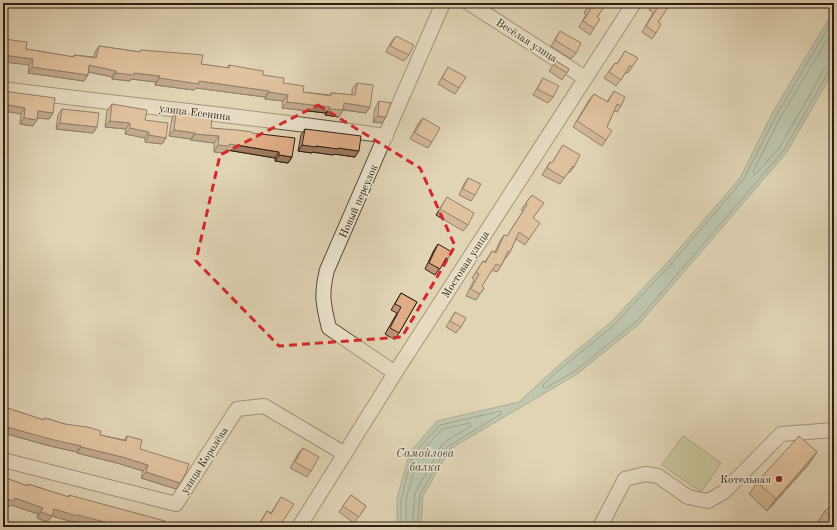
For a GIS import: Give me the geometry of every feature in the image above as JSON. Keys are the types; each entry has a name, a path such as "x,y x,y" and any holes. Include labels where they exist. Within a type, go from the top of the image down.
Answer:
{"street":[{"name":"Новый переулок","path":"395,373 329,328 324,307 323,288 327,270 443,3"},
{"name":"Весёлая улица","path":"469,3 585,78"},
{"name":"Мостовая улица","path":"299,527 395,373 634,3"},
{"name":"улица Есенина","path":"3,89 332,128 386,136"},
{"name":"улица Королёва","path":"3,460 176,504 236,410 264,406 345,454"},
{"path":"600,527 626,479 645,474 658,476 688,497 708,501 724,492 781,434 834,430"}],"highlighted area":[{"path":"318,105 420,168 455,246 402,337 279,346 196,261 220,155"}],"shaded area":[{"path":"683,436 721,463 701,492 662,465"}],"water":[{"name":"Самойлова балка","path":"834,10 834,70 787,152 639,324 577,374 450,449 423,496 421,527 397,527 397,498 410,452 437,421 519,402 558,366 610,323 667,263 740,178 773,112"}],"building":[{"path":"591,3 607,3 597,17 600,19 594,28 583,21 591,9 588,7"},
{"path":"671,3 658,22 661,24 656,33 646,26 658,7 653,4"},
{"path":"560,31 581,43 576,53 555,40"},
{"path":"396,36 414,45 409,55 390,46"},
{"path":"3,39 27,42 26,49 74,57 74,55 96,58 99,46 140,52 141,50 203,55 201,64 229,68 229,65 263,71 263,75 284,78 283,83 304,86 303,92 331,96 331,93 355,95 357,83 373,85 370,107 344,103 343,110 330,109 330,107 287,102 288,95 269,91 199,81 199,84 159,78 160,76 134,73 134,75 116,73 116,71 89,65 88,75 32,67 33,59 3,55"},
{"path":"625,51 638,58 632,67 630,65 621,80 609,72 615,63 617,64"},
{"path":"556,61 569,69 567,73 554,65"},
{"path":"448,67 466,77 459,88 442,78"},
{"path":"543,78 559,86 553,97 537,89"},
{"path":"3,91 55,98 53,113 38,111 37,120 24,118 25,108 3,104"},
{"path":"614,91 625,97 621,106 617,104 607,127 612,131 606,140 577,121 594,94 608,102"},
{"path":"379,101 391,103 386,117 378,116"},
{"path":"112,104 147,110 145,120 168,123 166,138 149,135 149,132 130,128 130,123 110,121"},
{"path":"62,109 99,113 97,127 60,123"},
{"path":"176,112 190,114 190,116 212,118 211,128 295,138 292,157 279,155 279,152 230,144 229,146 218,145 219,136 174,130"},
{"path":"423,118 440,128 432,142 415,133"},
{"path":"305,129 361,136 359,151 302,145"},
{"path":"563,145 580,155 574,167 573,166 564,178 547,168 550,162 552,163"},
{"path":"468,178 481,184 475,195 463,189"},
{"path":"532,195 544,203 533,218 540,223 529,239 519,232 510,252 508,251 501,266 496,264 482,286 484,288 480,294 471,289 479,274 476,272 483,261 485,263 492,251 496,253 504,235 507,236"},
{"path":"447,197 474,213 468,225 440,209"},
{"path":"438,244 452,252 448,259 446,258 440,269 429,263"},
{"path":"401,293 417,302 399,333 390,328 401,307 395,304"},
{"path":"455,312 466,318 461,327 450,321"},
{"path":"4,407 44,420 45,418 65,424 87,427 101,431 100,435 126,441 127,436 142,440 140,449 189,464 186,473 180,483 146,472 148,465 3,426"},
{"name":"Котельная","path":"799,436 817,452 776,499 757,482"},
{"path":"303,448 319,457 311,471 295,462"},
{"path":"3,477 28,486 28,484 69,497 69,495 165,521 163,527 131,527 121,524 120,526 78,515 77,516 54,509 52,516 41,512 43,508 15,498 14,501 3,498"},
{"path":"351,495 366,506 359,517 343,506"},
{"path":"281,497 294,504 279,527 266,527 260,523 267,511 271,514"},
{"path":"834,502 834,519 825,511"}],"place":[{"name":"Котельная","path":"779,479"}]}
